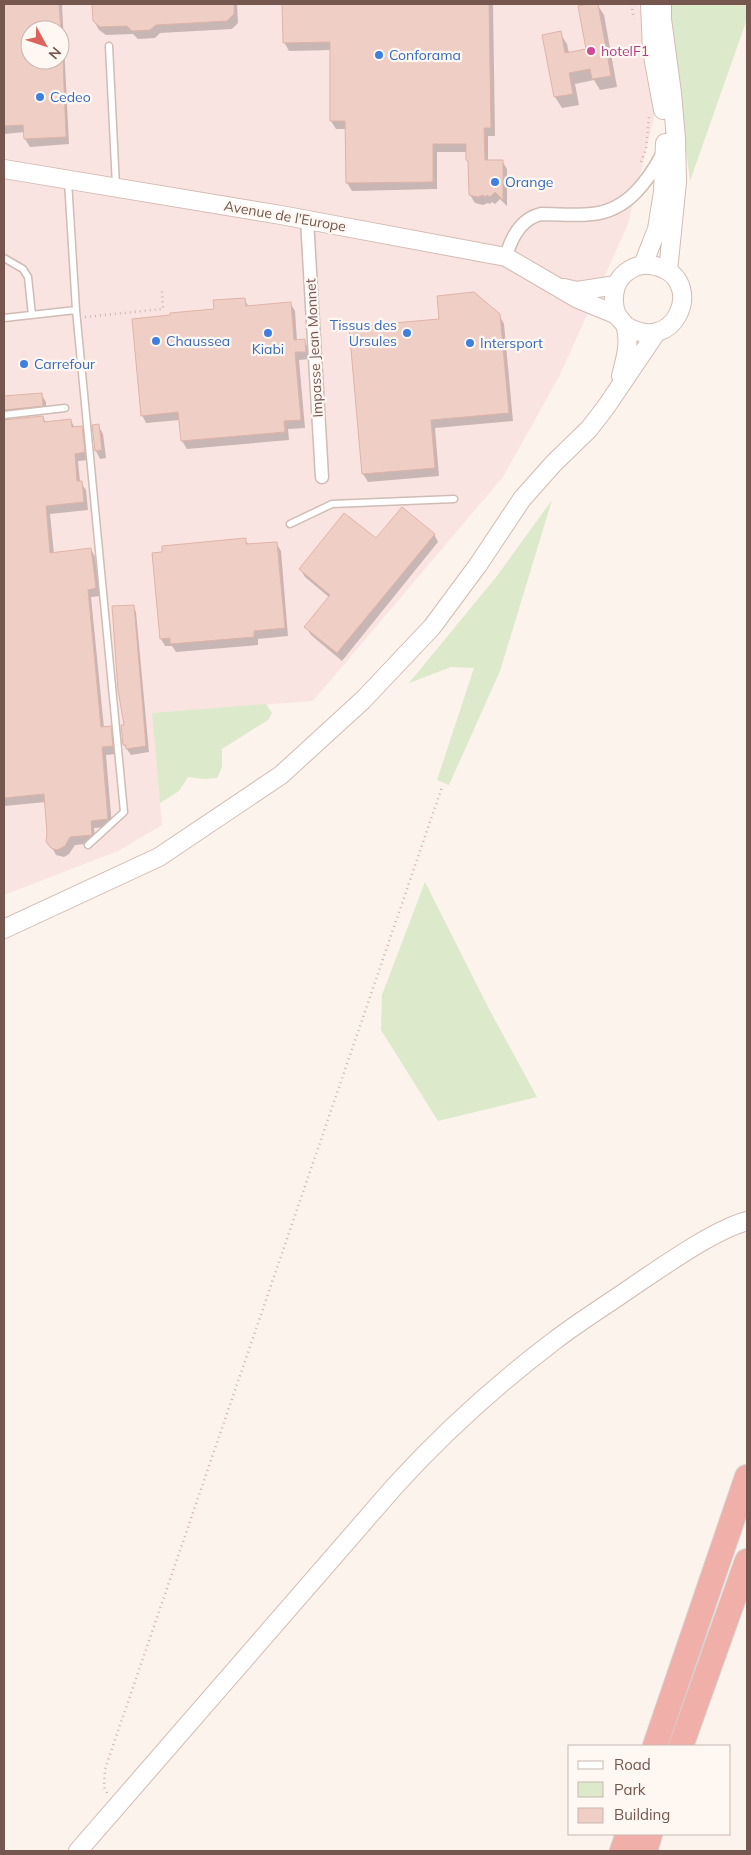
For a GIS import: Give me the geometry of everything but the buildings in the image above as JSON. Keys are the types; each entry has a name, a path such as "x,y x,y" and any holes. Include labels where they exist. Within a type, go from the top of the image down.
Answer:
{"highway":[{"path":"655,1745 747,1477"},
{"path":"681,1745 747,1562"},
{"path":"622,1851 628,1835"},
{"path":"645,1851 650,1835"}],"main road":[{"path":"639,4 652,51 663,110 665,148 663,192 657,229 643,265"},
{"path":"650,4 652,51"},
{"path":"662,4 662,19 672,93 677,182 668,271"},
{"name":"Avenue de l'Europe","path":"4,169 307,220 506,258 578,299 621,320"},
{"path":"617,389 628,351 621,320 613,300 616,286 627,272 643,265 656,266 668,271 676,279 681,289 681,306 675,321 666,328 656,333 640,333 621,320"},
{"path":"559,287 577,291 616,286"},
{"path":"4,929 159,857 281,775 363,700 432,627 478,565 522,499 554,463 589,429 656,333"},
{"path":"78,1851 394,1487 468,1412 556,1340 653,1273 718,1234 747,1221"}],"street":[{"path":"506,258 518,229 533,216 593,214 611,210 639,190 651,176 665,148"},
{"name":"Impasse Jean Monnet","path":"307,220 322,477"}],"lane":[{"path":"108,46 116,187"},
{"path":"68,179 76,318 124,812 88,845"},
{"path":"4,258 23,269 28,277 32,315"},
{"path":"4,318 76,310"},
{"path":"4,416 64,408"},
{"path":"290,524 332,504 454,499"}],"path":[{"path":"631,4 635,23"},
{"path":"641,164 646,149 649,114"},
{"path":"76,318 163,309 162,291"},
{"path":"116,1808 104,1787 105,1769 442,787"}],"shaded area":[{"path":"4,4 639,4 657,105 628,224 560,375 503,477 313,701 152,713 162,825 118,851 4,895"}],"green space":[{"path":"668,4 747,4 747,19 690,181"},
{"path":"552,500 500,671 449,785 437,780 474,668 451,667 409,683 497,576"},
{"path":"266,704 272,713 268,720 222,749 222,767 217,778 188,777 179,791 160,803 152,713"},
{"path":"425,882 489,1009 537,1097 438,1121 381,1030 382,995"}],"place":[{"name":"hotelF1","path":"591,51"},
{"name":"Conforama","path":"379,55"},
{"name":"Cedeo","path":"40,97"},
{"name":"Orange","path":"495,182"},
{"name":"Kiabi","path":"268,333"},
{"name":"Tissus des Ursules","path":"407,333"},
{"name":"Chaussea","path":"156,341"},
{"name":"Intersport","path":"470,343"},
{"name":"Carrefour","path":"24,364"}]}
